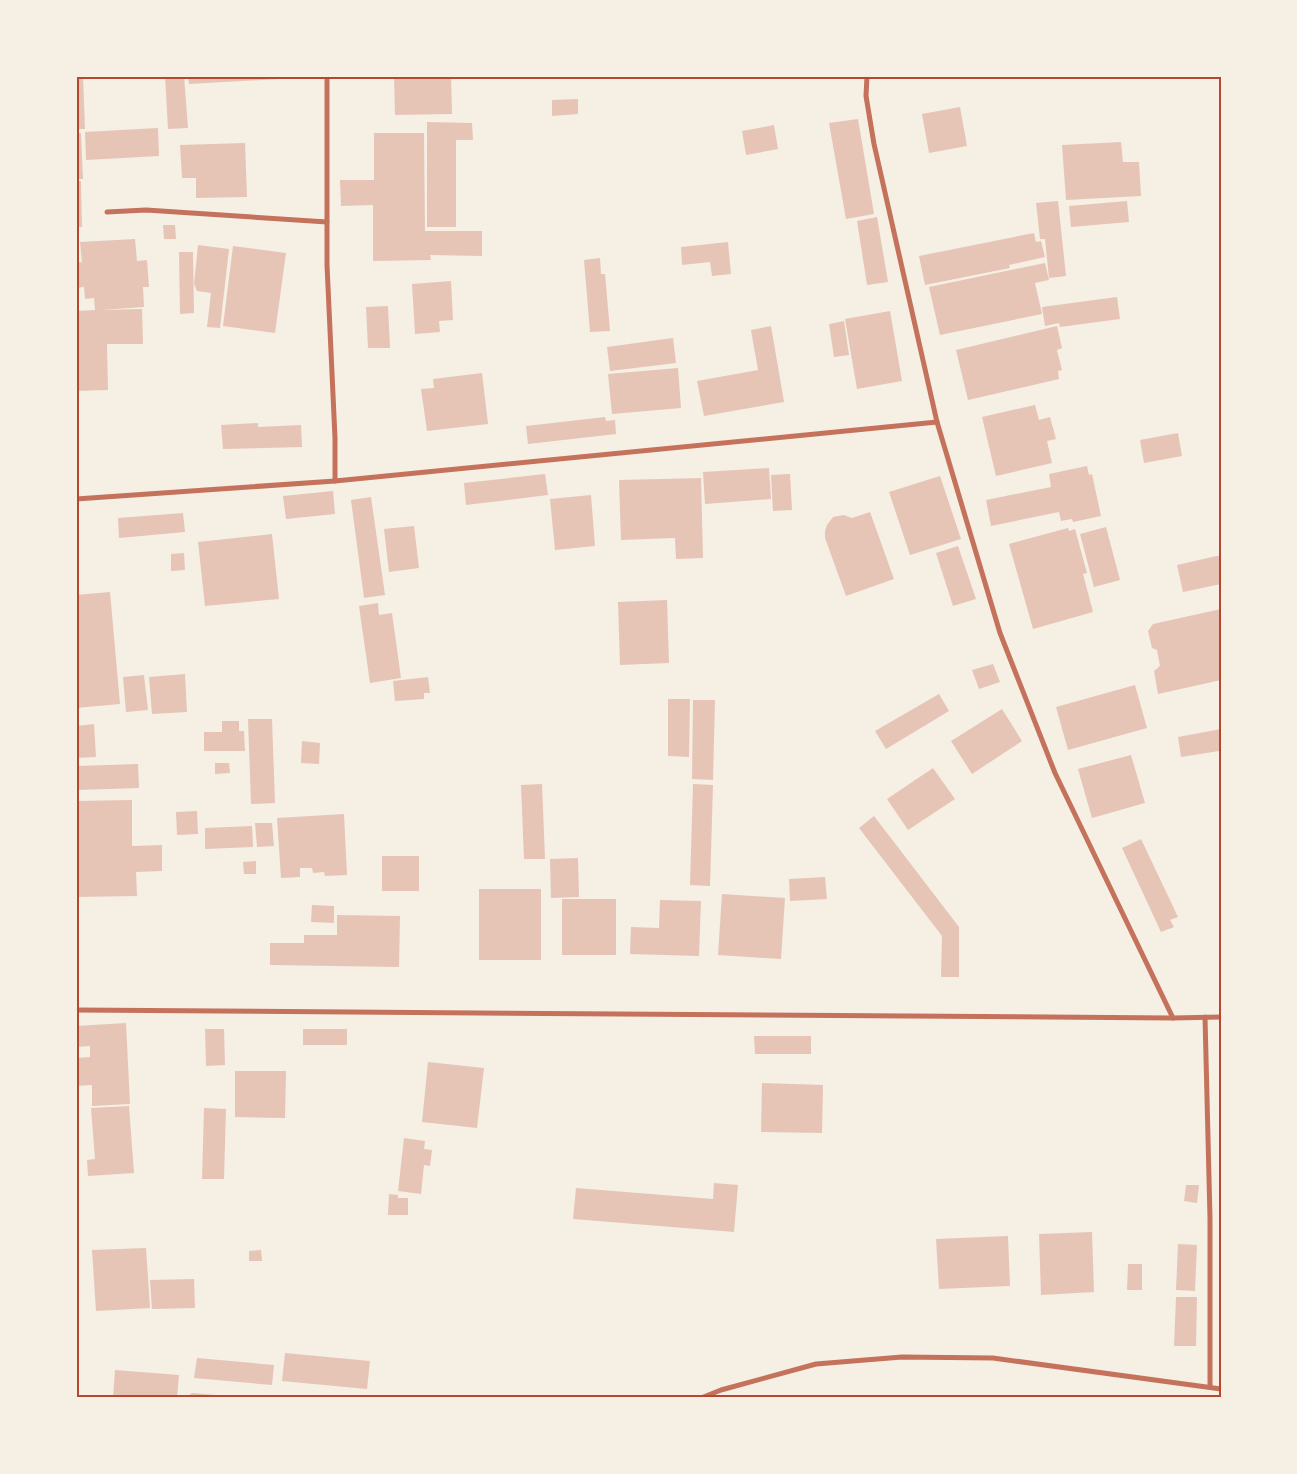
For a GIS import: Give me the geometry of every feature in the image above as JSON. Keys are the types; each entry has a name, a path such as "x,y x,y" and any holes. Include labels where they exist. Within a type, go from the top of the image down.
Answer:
{"street":[{"path":"327,76 327,265 335,438 334,481"},
{"path":"867,76 866,96 874,144 937,422 1000,633 1059,782 1173,1018"},
{"path":"107,212 146,210 327,222"},
{"path":"76,499 334,481 937,422"},
{"path":"76,1010 1221,1017"},
{"path":"1205,1017 1210,1387"},
{"path":"701,1398 721,1390 816,1364 902,1357 993,1358 1221,1389"}],"building":[{"path":"76,76 83,76 85,129 76,129"},
{"path":"165,76 184,76 188,128 168,129"},
{"path":"188,76 279,76 279,79 189,84"},
{"path":"394,76 451,76 452,114 395,115"},
{"path":"578,99 578,114 552,116 552,100"},
{"path":"960,107 967,146 929,153 922,114"},
{"path":"858,119 874,214 846,219 829,123"},
{"path":"427,122 472,123 473,140 456,140 456,227 427,227"},
{"path":"774,125 778,149 746,155 742,131"},
{"path":"158,128 159,156 86,160 85,132"},
{"path":"76,133 81,133 83,179 76,179"},
{"path":"374,133 424,133 425,231 482,231 482,256 430,255 431,260 373,261 373,205 341,206 340,180 374,180"},
{"path":"1121,142 1123,162 1139,162 1141,196 1066,200 1062,145"},
{"path":"245,143 247,197 196,198 196,178 182,178 180,145"},
{"path":"76,181 81,181 82,227 76,227"},
{"path":"1058,201 1066,276 1049,278 1045,239 1040,239 1036,203"},
{"path":"1127,201 1129,222 1071,227 1069,206"},
{"path":"877,217 888,282 867,285 857,221"},
{"path":"163,225 175,225 176,239 164,239"},
{"path":"1034,233 1036,242 1041,241 1045,257 1009,265 1010,268 925,285 919,256"},
{"path":"135,239 137,261 147,260 149,287 143,287 144,307 100,310 142,309 143,344 107,344 108,390 76,391 76,311 95,310 94,298 85,299 84,287 76,288 76,263 82,262 80,242"},
{"path":"728,242 731,274 712,276 710,262 682,265 681,247"},
{"path":"198,245 229,249 220,328 207,327 211,293 197,291 194,284"},
{"path":"233,246 286,253 275,333 223,326"},
{"path":"179,252 193,252 194,313 180,314"},
{"path":"600,258 601,274 605,274 610,331 590,332 584,260"},
{"path":"1045,263 1049,280 1035,283 1042,314 940,335 929,287"},
{"path":"451,281 453,320 439,321 440,332 415,334 412,284"},
{"path":"1117,297 1120,319 1060,327 1059,323 1045,326 1042,307"},
{"path":"388,306 390,348 368,348 366,307"},
{"path":"890,311 902,381 857,389 845,319"},
{"path":"844,321 849,355 834,357 829,324"},
{"path":"771,326 784,402 704,416 697,381 758,370 751,330"},
{"path":"1057,326 1062,348 1057,350 1062,370 1058,371 1059,379 968,400 956,350"},
{"path":"673,338 676,363 610,371 607,347"},
{"path":"678,368 681,408 612,414 608,374"},
{"path":"482,373 488,424 427,431 421,389 434,388 433,379"},
{"path":"1035,405 1039,420 1050,417 1056,439 1047,441 1052,463 996,476 982,417"},
{"path":"605,417 606,421 615,420 616,434 528,444 526,426"},
{"path":"258,423 258,427 301,425 302,447 223,449 221,425"},
{"path":"1178,433 1182,456 1144,463 1140,440"},
{"path":"1087,466 1089,475 1092,474 1101,516 1073,522 1072,519 1061,521 1059,512 991,526 986,500 1051,487 1049,474"},
{"path":"769,468 771,499 705,504 703,472"},
{"path":"545,474 548,495 466,505 464,483"},
{"path":"790,474 792,510 773,511 771,475"},
{"path":"940,476 961,539 910,555 889,492"},
{"path":"701,478 703,558 676,559 675,538 621,540 619,480"},
{"path":"333,491 335,514 286,519 283,496"},
{"path":"591,495 595,546 555,550 550,499"},
{"path":"371,497 385,595 364,598 351,500"},
{"path":"870,512 894,579 846,596 825,538 825,531 833,517 844,515 852,518"},
{"path":"183,513 185,532 119,538 118,518"},
{"path":"414,526 419,568 389,572 384,529"},
{"path":"1106,527 1120,580 1094,587 1080,534"},
{"path":"1068,528 1069,531 1075,529 1087,573 1083,574 1093,612 1033,629 1009,544"},
{"path":"272,534 279,599 205,606 198,542"},
{"path":"958,546 976,599 953,606 936,553"},
{"path":"184,553 185,570 171,571 171,554"},
{"path":"1221,555 1221,584 1183,592 1177,565"},
{"path":"110,592 120,704 76,708 76,595"},
{"path":"667,600 669,663 620,665 618,602"},
{"path":"378,603 379,615 392,613 401,678 370,683 359,606"},
{"path":"1221,609 1221,680 1158,694 1154,671 1160,666 1157,650 1152,648 1148,631 1153,624"},
{"path":"993,664 1000,682 979,689 972,670"},
{"path":"185,674 187,712 152,714 149,677"},
{"path":"144,675 148,710 126,712 123,677"},
{"path":"428,677 430,693 424,693 424,699 395,701 393,681"},
{"path":"1135,685 1147,728 1068,750 1056,707"},
{"path":"939,694 949,711 886,749 875,731"},
{"path":"668,699 690,699 689,757 668,756"},
{"path":"693,700 715,700 713,780 692,779"},
{"path":"1002,709 1022,741 972,774 951,741"},
{"path":"248,719 272,719 275,803 251,804"},
{"path":"222,721 239,721 239,731 244,731 245,751 204,751 204,732 222,732"},
{"path":"94,724 96,757 76,758 76,726"},
{"path":"1221,729 1221,757 1219,751 1181,757 1178,737"},
{"path":"302,741 320,743 319,764 301,763"},
{"path":"1131,755 1145,803 1092,818 1078,769"},
{"path":"215,763 229,763 230,773 215,774"},
{"path":"138,764 139,788 76,790 76,766"},
{"path":"933,768 955,799 908,830 887,799"},
{"path":"542,784 545,859 524,859 521,785"},
{"path":"693,784 713,785 710,886 690,885"},
{"path":"132,800 132,846 162,845 162,871 136,872 137,896 76,897 76,801"},
{"path":"197,811 198,834 177,835 176,812"},
{"path":"344,814 347,875 325,876 324,872 313,873 312,868 300,868 300,877 281,878 277,818"},
{"path":"874,816 959,927 959,977 941,977 942,936 859,828"},
{"path":"255,823 272,823 274,846 257,847"},
{"path":"252,826 253,847 205,849 205,828"},
{"path":"1141,839 1178,917 1170,920 1174,927 1161,932 1122,848"},
{"path":"382,856 419,856 419,891 382,891"},
{"path":"578,858 579,897 551,898 550,859"},
{"path":"256,861 256,874 244,874 243,862"},
{"path":"825,877 827,899 790,901 789,879"},
{"path":"479,889 541,889 541,960 479,960"},
{"path":"722,894 785,898 781,959 718,955"},
{"path":"562,899 616,899 616,955 562,955"},
{"path":"660,900 701,901 699,956 630,954 631,927 659,928"},
{"path":"312,905 334,906 334,923 311,922"},
{"path":"337,915 400,916 399,967 270,965 270,943 304,943 304,935 337,935"},
{"path":"126,1023 130,1104 92,1106 92,1085 76,1086 76,1058 90,1057 90,1046 76,1047 76,1026"},
{"path":"205,1029 224,1029 225,1065 206,1066"},
{"path":"303,1029 347,1029 347,1045 303,1045"},
{"path":"754,1036 811,1036 811,1054 755,1054"},
{"path":"428,1062 484,1068 477,1128 422,1122"},
{"path":"235,1071 286,1071 285,1118 235,1117"},
{"path":"762,1083 823,1085 822,1133 761,1132"},
{"path":"129,1106 134,1173 88,1176 87,1160 95,1159 91,1108"},
{"path":"204,1108 226,1109 224,1179 202,1179"},
{"path":"404,1138 425,1141 424,1149 432,1150 430,1166 424,1165 421,1194 398,1191"},
{"path":"714,1183 738,1185 734,1232 573,1219 576,1188 713,1199"},
{"path":"1186,1185 1199,1185 1197,1203 1184,1201"},
{"path":"389,1194 398,1195 398,1198 408,1198 408,1215 388,1215"},
{"path":"1092,1232 1094,1292 1041,1295 1039,1234"},
{"path":"1008,1236 1010,1286 939,1289 936,1239"},
{"path":"1178,1244 1197,1245 1195,1291 1176,1290"},
{"path":"146,1248 150,1308 96,1311 92,1250"},
{"path":"261,1250 262,1261 249,1261 249,1251"},
{"path":"1128,1264 1142,1264 1142,1290 1127,1290"},
{"path":"194,1279 195,1308 152,1309 150,1280"},
{"path":"1176,1297 1197,1297 1196,1346 1174,1346"},
{"path":"285,1353 370,1361 367,1389 282,1381"},
{"path":"197,1358 274,1365 272,1385 194,1378"},
{"path":"115,1370 179,1375 177,1398 113,1398"},
{"path":"192,1393 228,1396 228,1398 186,1398"}]}
